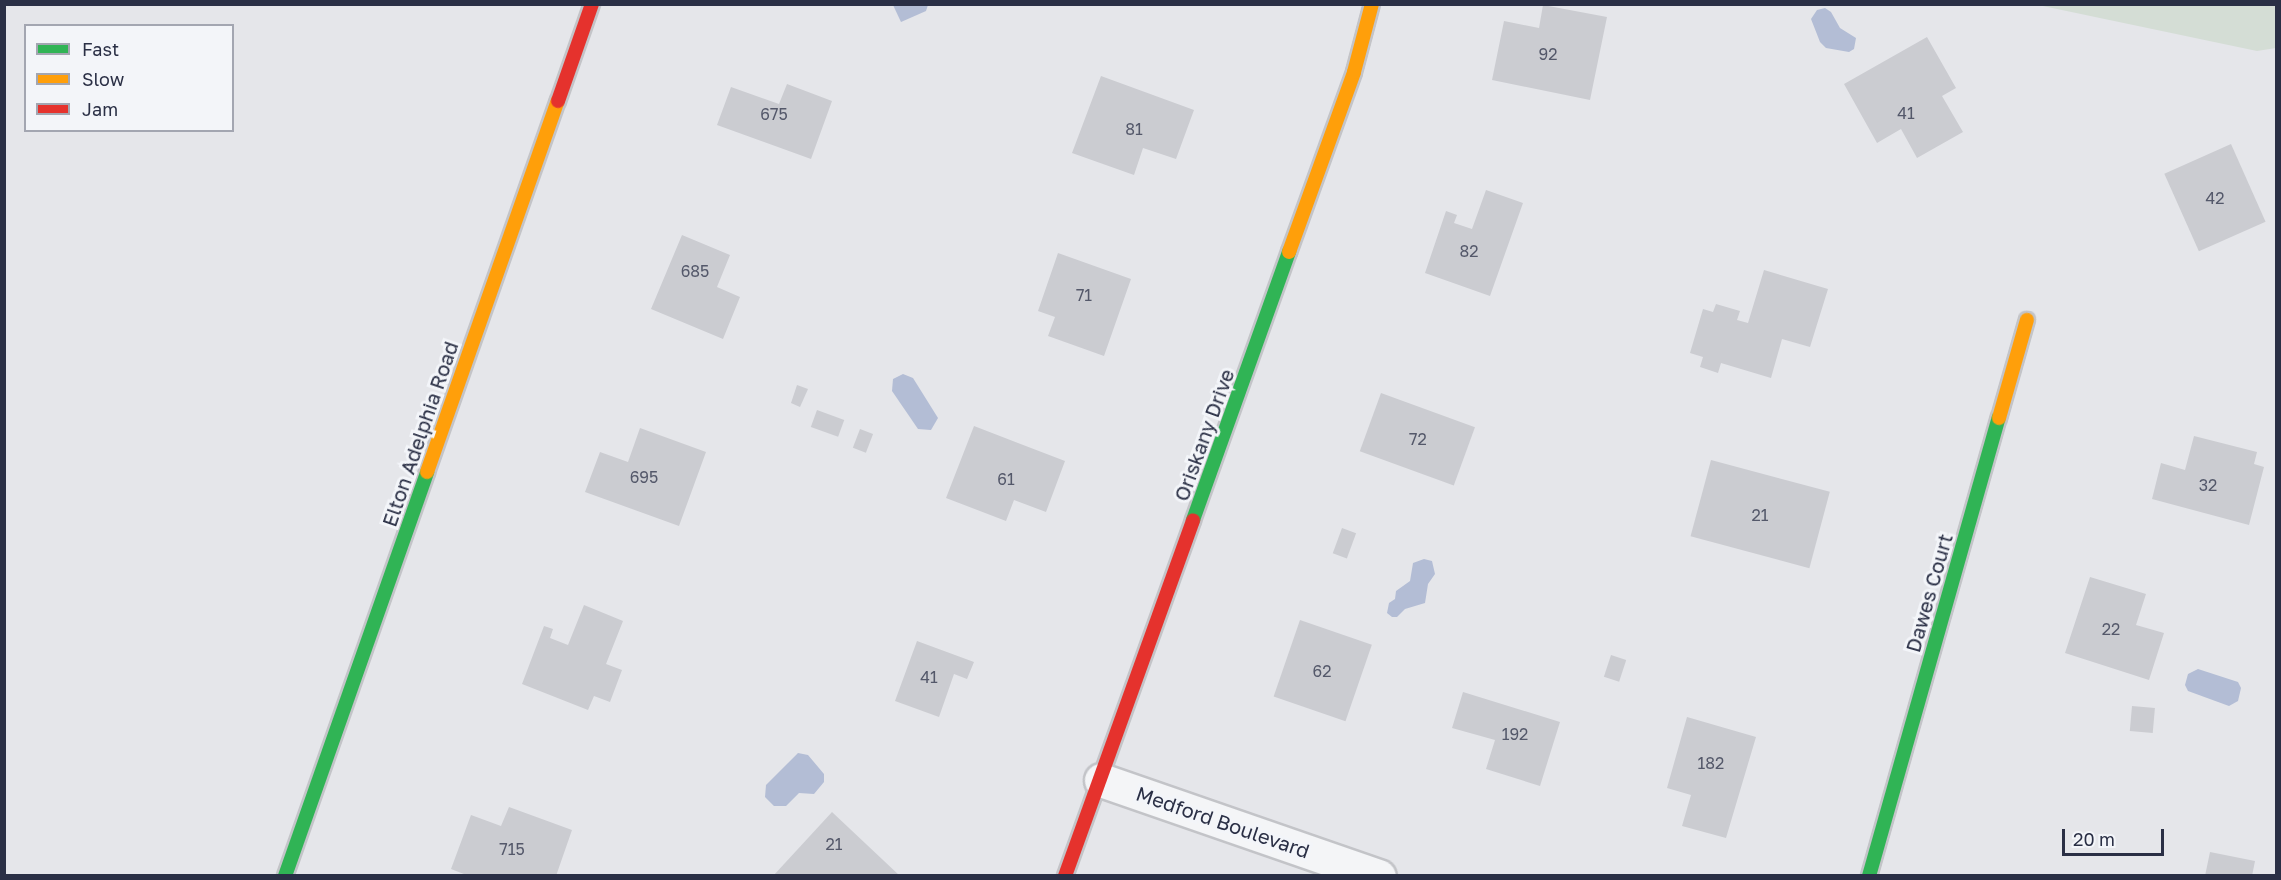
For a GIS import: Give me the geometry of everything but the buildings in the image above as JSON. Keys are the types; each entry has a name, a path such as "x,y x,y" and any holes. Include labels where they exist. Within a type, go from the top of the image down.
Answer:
{"street":[{"name":"Elton Adelphia Road","path":"285,876 592,4"},
{"name":"Oriskany Drive","path":"1065,876 1354,72 1372,4"},
{"name":"Dawes Court","path":"1869,876 2027,320"},
{"name":"Medford Boulevard","path":"1101,780 1379,876"}],"shaded area":[{"path":"2038,5 2276,5 2276,48 2257,51"}],"water":[{"path":"893,5 928,5 926,11 901,22"},
{"path":"1825,8 1831,12 1840,28 1856,38 1854,49 1849,52 1826,48 1820,42 1811,19 1817,10"},
{"path":"903,374 913,378 938,418 931,430 918,429 892,391 893,379"},
{"path":"1424,559 1432,561 1435,574 1428,584 1425,603 1405,609 1397,617 1392,617 1387,613 1389,603 1395,599 1396,591 1410,581 1413,563"},
{"path":"2198,669 2238,682 2241,688 2238,701 2229,706 2188,691 2185,685 2188,674"},
{"path":"798,753 808,755 824,774 824,782 814,794 799,793 786,806 774,806 765,797 766,785"}],"traffic: fast":[{"path":"1193,520 1289,252"},
{"path":"1869,876 1999,418"},
{"path":"285,876 427,472"}],"traffic: slow":[{"path":"1289,252 1354,72 1372,4"},
{"path":"427,472 558,101"},
{"path":"1999,418 2027,320"}],"traffic: jam":[{"path":"558,101 592,4"},
{"path":"1065,876 1193,520"}]}
